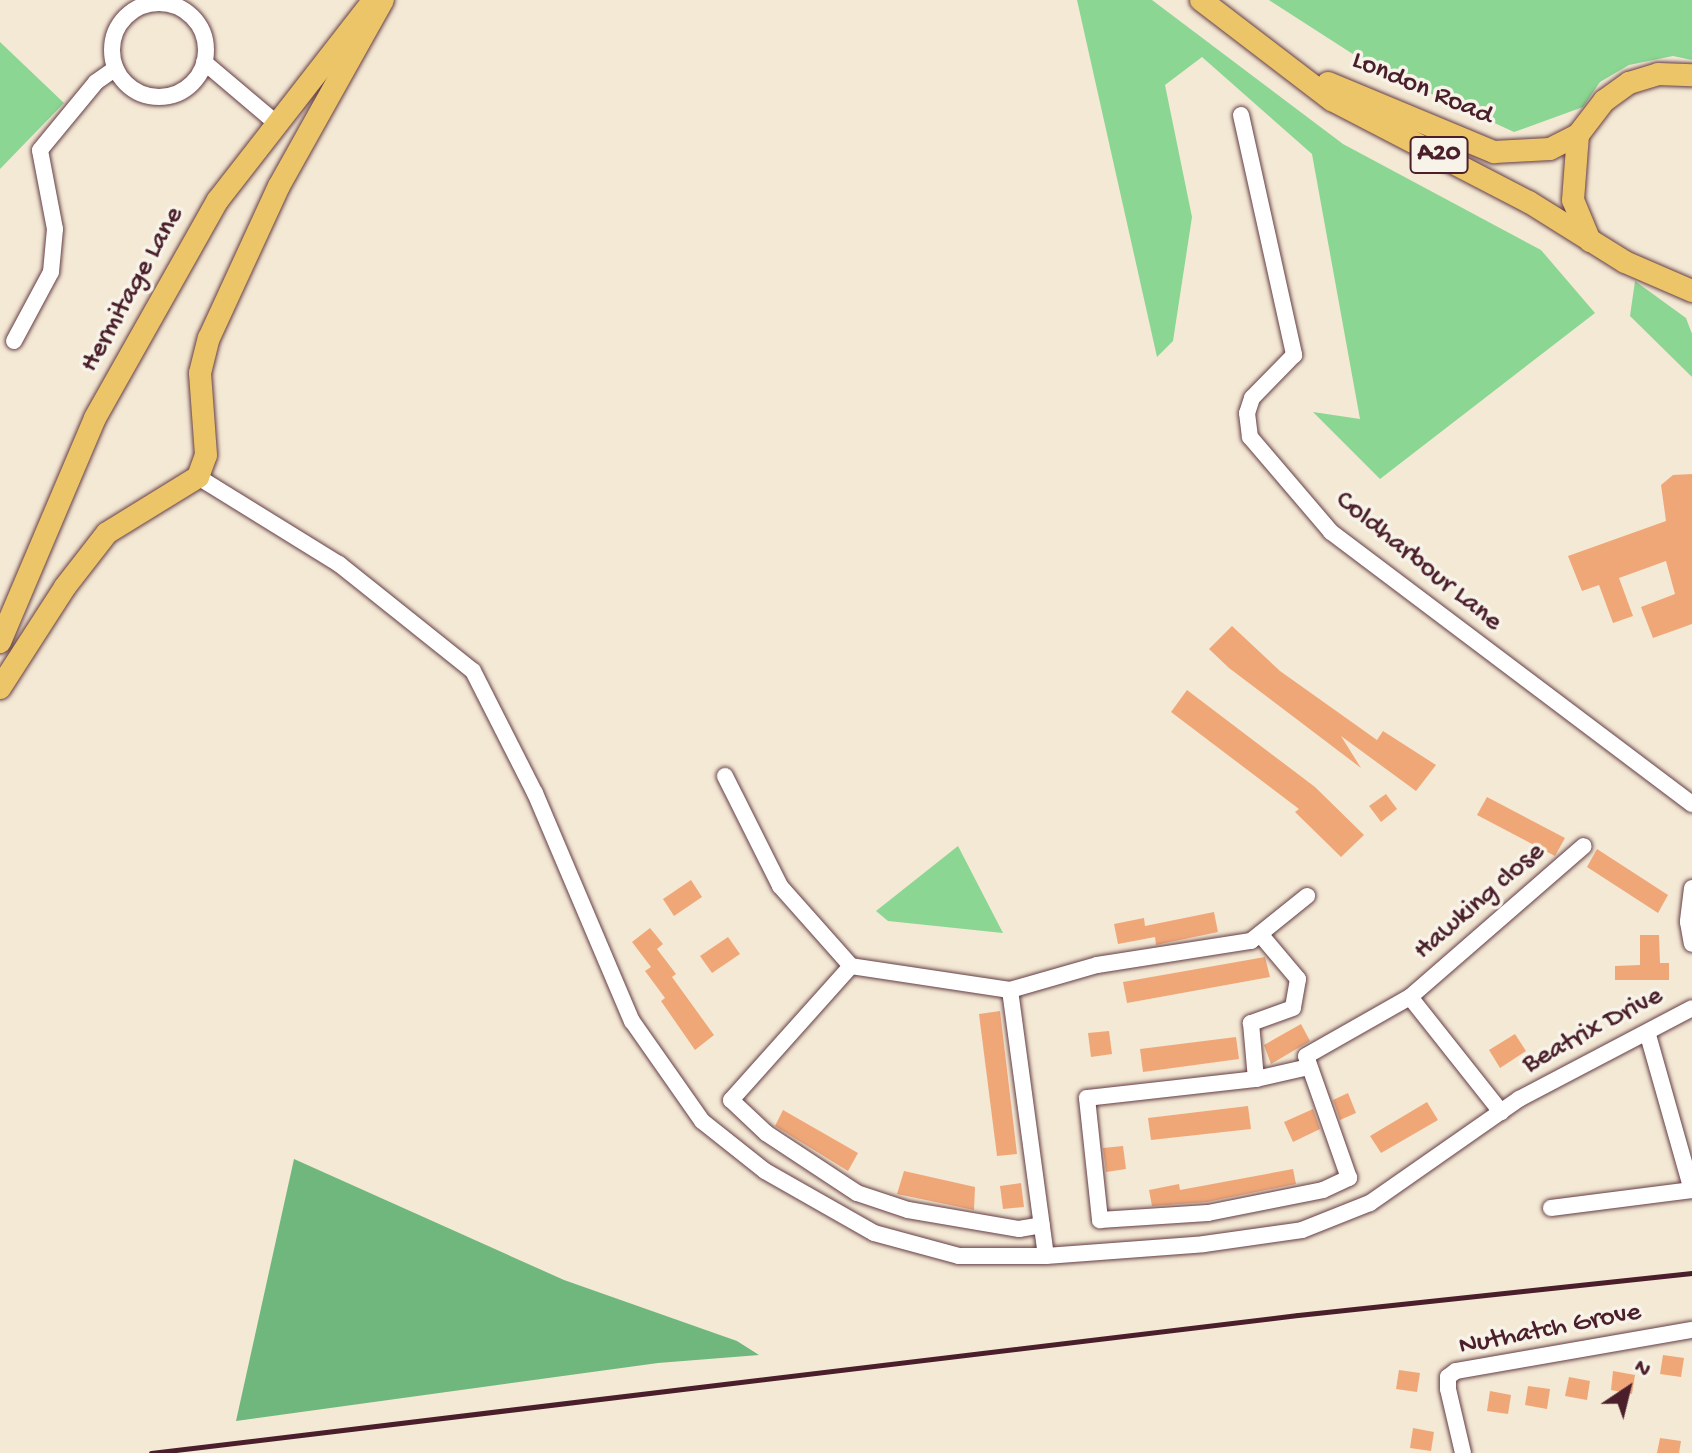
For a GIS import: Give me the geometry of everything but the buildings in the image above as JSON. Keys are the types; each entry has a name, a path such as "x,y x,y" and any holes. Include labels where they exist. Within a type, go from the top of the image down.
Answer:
{"main road":[{"name":"Hermitage Lane","path":"0,642 6,608 95,418 218,200 275,122 374,0"},
{"path":"0,688 65,587 107,533 198,477 206,455 200,373 209,338 279,186 383,0"},
{"name":"London Road","path":"1201,0 1332,100 1529,202 1625,262 1687,283"},
{"name":"London Road","path":"1290,67 1494,152 1550,149 1578,135"},
{"path":"1590,242 1573,200 1578,135 1604,101 1629,83 1658,74 1692,75"}],"street":[{"path":"156,3 189,5 203,33 204,62 189,86 162,97 134,90 116,68 113,39 129,14 156,3"},
{"path":"204,62 275,122"},
{"path":"14,341 51,272 55,229 40,150 96,82 116,68"},
{"name":"Coldharbour Lane","path":"1241,115 1294,355 1252,398 1247,413 1250,437 1331,532 1692,804"},
{"name":"Beatrix Drive","path":"198,477 339,564 473,671 535,793 632,1021 702,1121 765,1171 874,1233 959,1256 1046,1256 1204,1244 1302,1230 1370,1203 1519,1099 1648,1035 1692,1008"},
{"path":"725,776 780,886 851,966 1010,990 1097,965 1251,941 1307,896"},
{"name":"Hawking close","path":"1308,1062 1349,1178 1323,1190 1208,1213 1100,1220 1087,1098 1256,1079 1308,1062 1410,997 1584,846"},
{"path":"1692,888 1692,944"},
{"path":"1256,1079 1251,1023 1293,1008 1298,979 1260,934"},
{"path":"851,966 731,1100 766,1133 857,1193 908,1210 1019,1229 1042,1225"},
{"path":"1010,990 1046,1256"},
{"path":"1410,997 1501,1112"},
{"path":"1551,1208 1692,1190 1648,1035"},
{"name":"Nuthatch Grove","path":"1463,1453 1448,1389 1448,1377 1456,1371 1692,1330"}],"green space":[{"path":"1077,0 1152,0 1343,144 1541,250 1595,313 1380,479 1313,412 1360,419 1312,154 1202,57 1165,85 1192,217 1173,341 1157,357"},
{"path":"1269,0 1692,0 1692,60 1673,56 1629,65 1600,82 1583,107 1514,132 1373,67"},
{"path":"0,42 64,103 0,169"},
{"path":"1635,281 1686,318 1692,334 1692,377 1630,316"},
{"path":"958,846 1003,933 888,921 876,911"},
{"path":"294,1159 564,1280 737,1341 759,1355 658,1363 236,1421"}],"railway":[{"path":"151,1453 1298,1315 1692,1273"}]}
